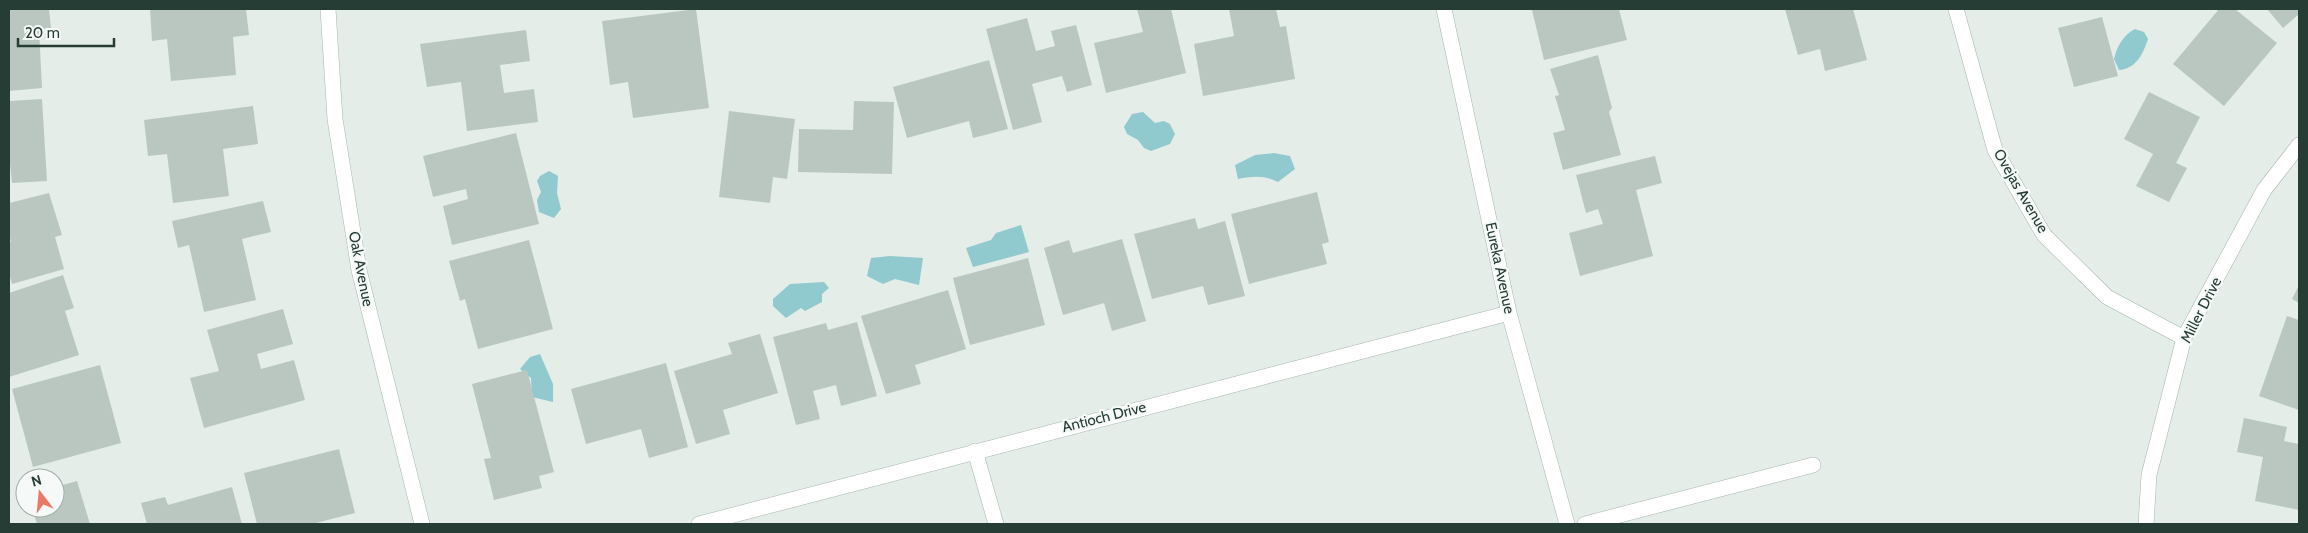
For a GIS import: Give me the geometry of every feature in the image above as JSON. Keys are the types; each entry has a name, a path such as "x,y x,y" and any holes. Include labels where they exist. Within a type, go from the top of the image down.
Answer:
{"street":[{"name":"Oak Avenue","path":"328,9 335,119 359,270 422,524"},
{"name":"Eureka Avenue","path":"1444,9 1509,312 1567,524"},
{"name":"Ovejas Avenue","path":"1956,9 1995,150 2044,235 2107,297 2184,338"},
{"name":"Miller Drive","path":"2146,524 2149,475 2184,338 2264,190 2299,145"},
{"name":"Antioch Drive","path":"699,524 975,450 1509,312"},
{"path":"975,450 996,524"},
{"path":"1585,524 1813,465"}],"water":[{"path":"2135,29 2144,32 2148,39 2146,45 2134,64 2119,70 2114,59 2117,50 2124,38"},
{"path":"1143,112 1155,123 1164,121 1170,124 1175,134 1170,144 1151,151 1144,148 1138,140 1127,134 1124,127 1132,114"},
{"path":"1274,153 1290,156 1295,169 1278,182 1258,177 1238,179 1235,165 1255,155"},
{"path":"549,171 558,176 557,193 561,209 554,218 539,212 537,200 541,192 537,181 540,176"},
{"path":"1021,225 1029,252 973,267 966,248 991,240 996,233"},
{"path":"890,256 923,258 919,285 895,279 883,284 867,276 871,258"},
{"path":"824,282 829,288 822,294 822,302 805,311 801,308 786,318 773,306 773,299 790,284"},
{"path":"540,354 553,384 553,402 532,397 531,378 520,369 530,357"}],"building":[{"path":"9,9 49,9 51,28 39,29 42,88 9,91"},
{"path":"150,9 246,9 249,35 233,37 236,75 171,81 167,39 152,41"},
{"path":"696,9 709,108 633,118 628,82 610,85 602,21"},
{"path":"1137,9 1171,9 1186,73 1106,93 1094,43 1143,32"},
{"path":"1229,9 1276,9 1280,27 1286,26 1295,79 1203,96 1194,44 1234,36"},
{"path":"1619,9 1627,40 1544,60 1532,10"},
{"path":"1785,9 1853,9 1867,60 1825,71 1820,49 1798,55"},
{"path":"2219,9 2235,9 2277,43 2224,106 2173,64"},
{"path":"2267,9 2299,9 2299,14 2283,28"},
{"path":"2102,17 2118,76 2074,87 2058,28"},
{"path":"1027,18 1036,51 1055,46 1051,31 1076,25 1092,85 1067,92 1062,76 1032,84 1042,122 1013,130 986,29"},
{"path":"526,30 530,61 500,65 504,93 534,89 538,122 467,131 461,82 427,87 420,44"},
{"path":"1598,55 1612,108 1609,112 1621,155 1563,170 1553,133 1565,130 1555,96 1559,95 1550,69"},
{"path":"989,60 1008,129 973,138 969,121 907,138 893,87"},
{"path":"2149,92 2200,117 2176,163 2187,168 2169,202 2136,186 2153,154 2124,139"},
{"path":"42,99 47,181 12,183 9,155 9,101"},
{"path":"854,101 894,102 892,174 798,172 799,129 853,130"},
{"path":"253,106 258,144 223,149 229,196 173,203 167,154 148,156 144,120"},
{"path":"729,111 795,119 787,179 773,177 770,203 719,197"},
{"path":"516,133 539,224 452,245 443,206 468,199 466,189 433,197 423,156"},
{"path":"1655,156 1662,183 1636,190 1653,256 1580,276 1569,233 1603,224 1598,209 1586,213 1576,175"},
{"path":"1317,192 1329,242 1322,244 1327,264 1249,284 1231,214"},
{"path":"49,193 62,235 55,237 64,269 12,284 9,273 9,242 11,242 9,234 9,203"},
{"path":"263,201 271,232 242,239 256,300 204,312 189,245 178,248 172,221"},
{"path":"1195,218 1198,229 1225,221 1245,296 1208,305 1203,286 1152,299 1134,234"},
{"path":"1122,239 1146,321 1112,331 1104,303 1063,315 1044,248 1069,240 1073,253"},
{"path":"529,240 553,329 478,349 465,299 460,301 449,261"},
{"path":"1028,258 1045,325 970,345 953,278"},
{"path":"63,275 74,308 65,311 79,355 9,377 9,293"},
{"path":"2299,285 2299,303 2292,299"},
{"path":"948,290 966,349 915,365 921,384 886,394 861,316"},
{"path":"283,309 293,344 257,354 261,369 294,360 305,400 204,428 190,378 219,371 207,330"},
{"path":"2287,316 2299,320 2299,410 2259,396"},
{"path":"857,322 877,396 841,406 836,385 813,391 820,419 796,425 773,337 826,323 828,330"},
{"path":"760,334 778,393 723,410 730,434 696,444 674,371 732,354 728,343"},
{"path":"666,363 688,447 649,458 641,429 586,444 571,389"},
{"path":"100,365 121,443 33,467 12,389"},
{"path":"527,370 554,472 539,476 542,488 494,500 484,459 491,458 472,384"},
{"path":"2244,418 2287,427 2284,441 2299,444 2299,510 2255,501 2263,457 2237,452"},
{"path":"339,449 355,513 312,524 257,524 244,473"},
{"path":"77,481 90,524 37,524 35,518 65,518 65,484"},
{"path":"232,487 242,524 147,524 141,503 165,497 168,505"}]}
